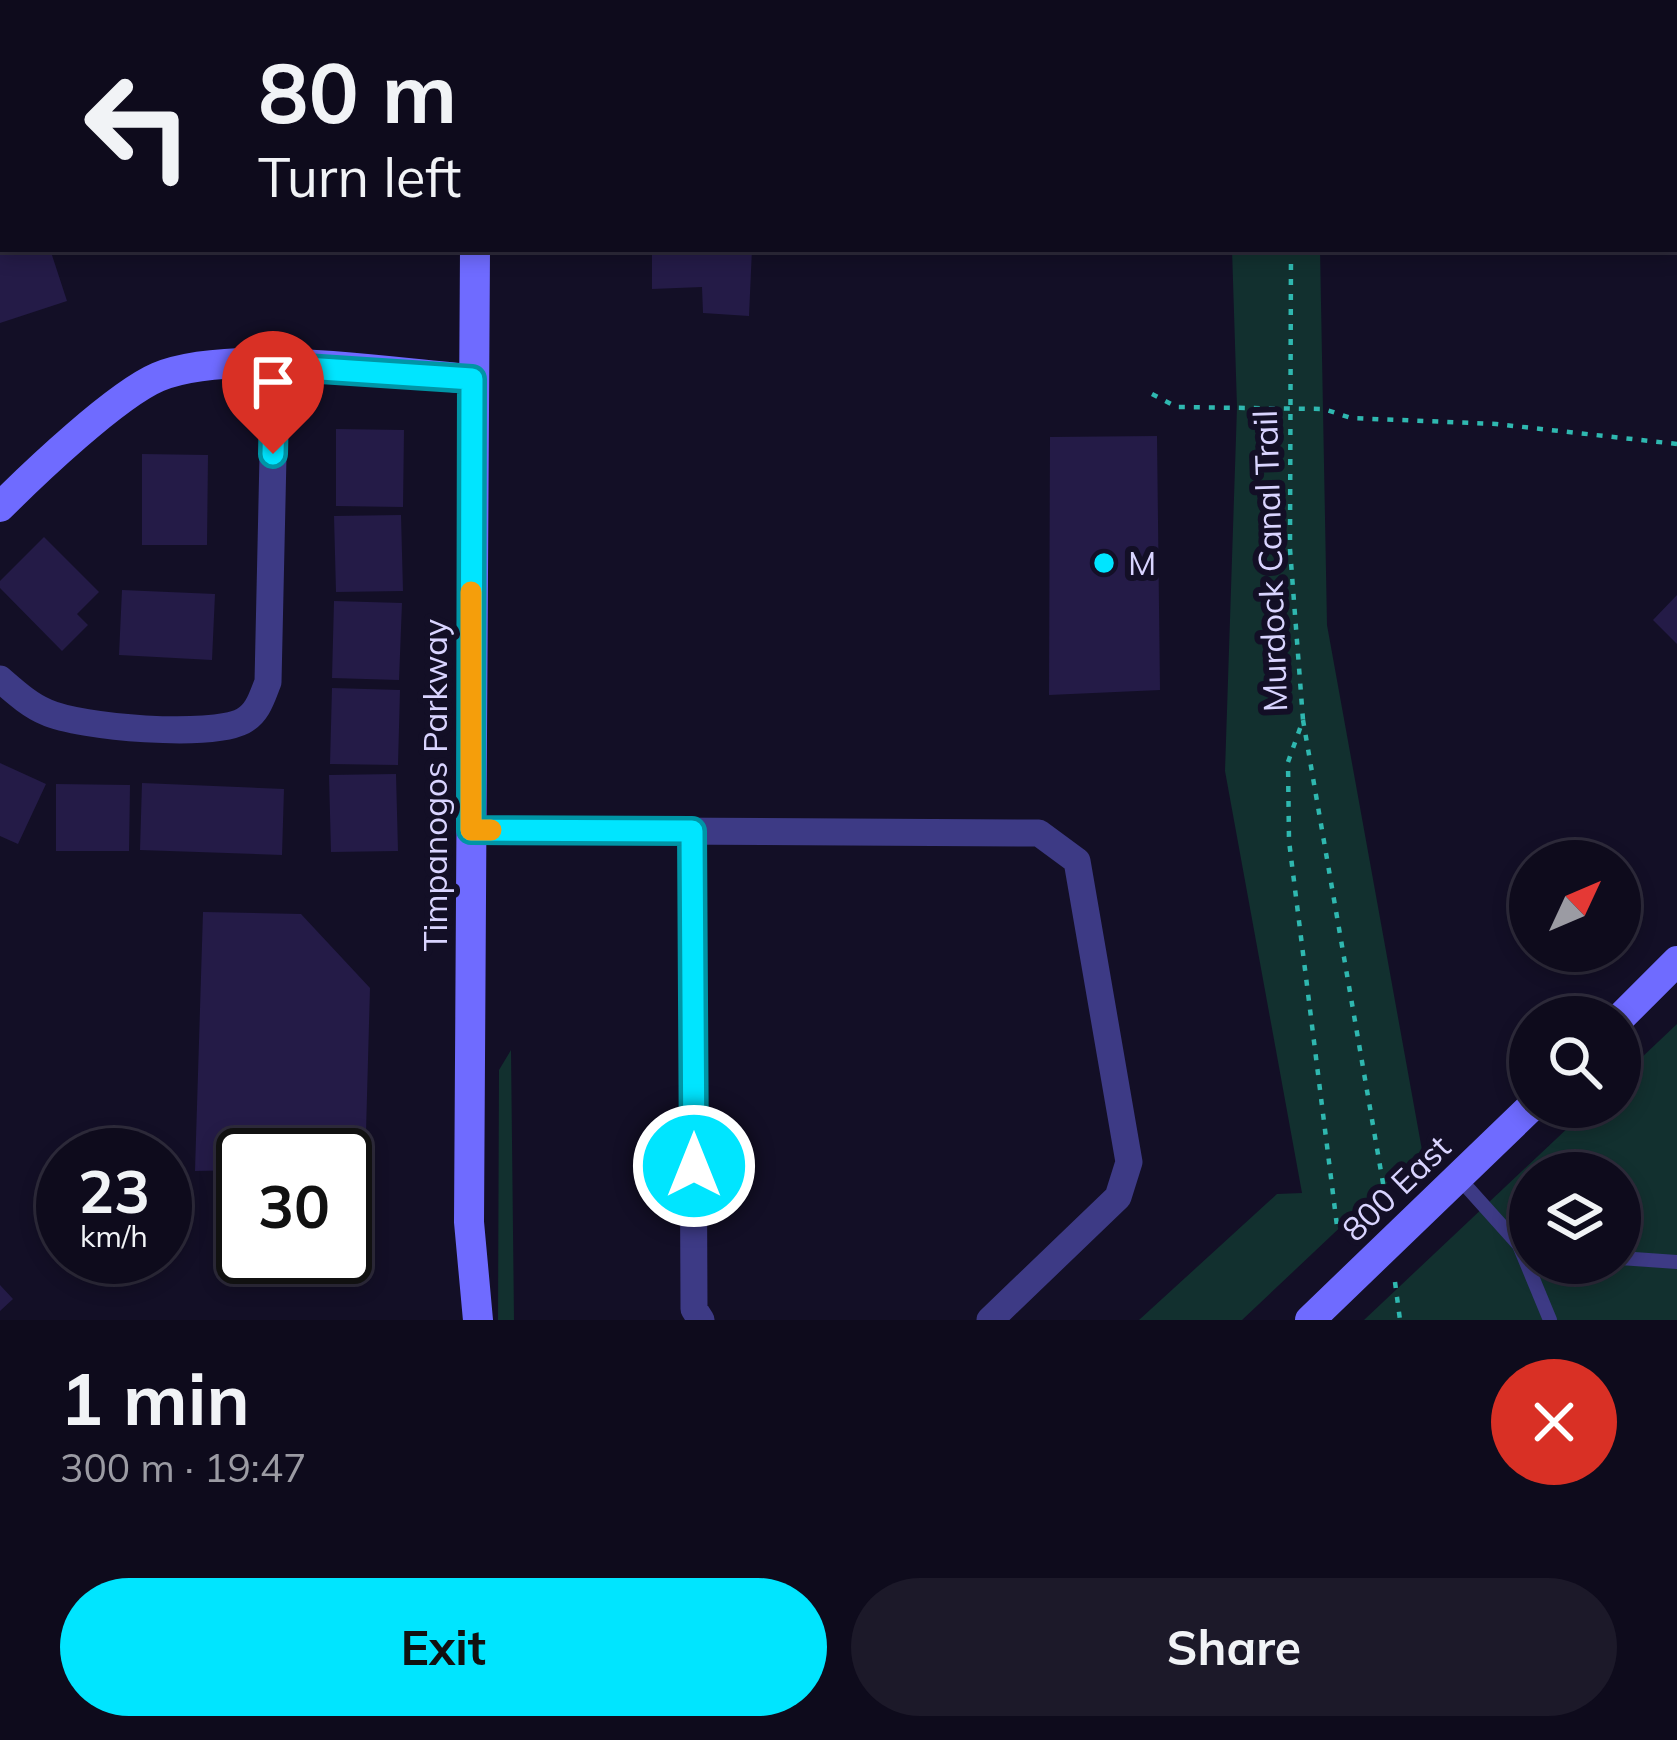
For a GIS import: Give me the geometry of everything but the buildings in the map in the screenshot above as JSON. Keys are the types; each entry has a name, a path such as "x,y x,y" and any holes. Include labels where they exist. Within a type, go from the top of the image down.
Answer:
{"street":[{"name":"Timpanogos Parkway","path":"475,252 470,1222 478,1320"},
{"path":"0,679 43,711 110,725 214,727 255,712 268,682 275,366"},
{"path":"0,507 46,461 153,379 190,367 275,366 472,379"},
{"path":"471,830 1039,833 1077,861 1129,1162 1118,1198 990,1320"},
{"path":"692,831 694,1309 700,1320"},
{"path":"1641,997 1677,961"},
{"name":"800 East","path":"1310,1320 1509,1128"}],"lane":[{"path":"1458,1178 1509,1230"},
{"path":"1641,1259 1677,1262"},
{"path":"1538,1284 1550,1320"}],"path":[{"name":"Murdock Canal Trail","path":"1291,252 1287,408 1303,720 1288,762 1289,841 1337,1226"},
{"path":"1152,394 1177,407 1287,408 1677,444"},
{"path":"1303,720 1384,1189"},
{"path":"1395,1282 1400,1320"}],"green space":[{"path":"1232,252 1320,252 1327,625 1422,1150 1242,1320 1139,1320 1277,1194 1302,1193 1225,771 1237,407"},
{"path":"1677,1024 1677,1320 1364,1320 1509,1183 1509,1284 1641,1284 1641,1152 1542,1152 1568,1128 1641,1128 1641,1058"},
{"path":"511,1050 514,1320 498,1320 499,1070"}],"slow traffic":[{"path":"471,592 471,830 491,830"}],"place":[{"name":"M","path":"1104,563"}],"route":[{"path":"273,454 275,366 472,379 471,830 692,831 694,1166"}]}
